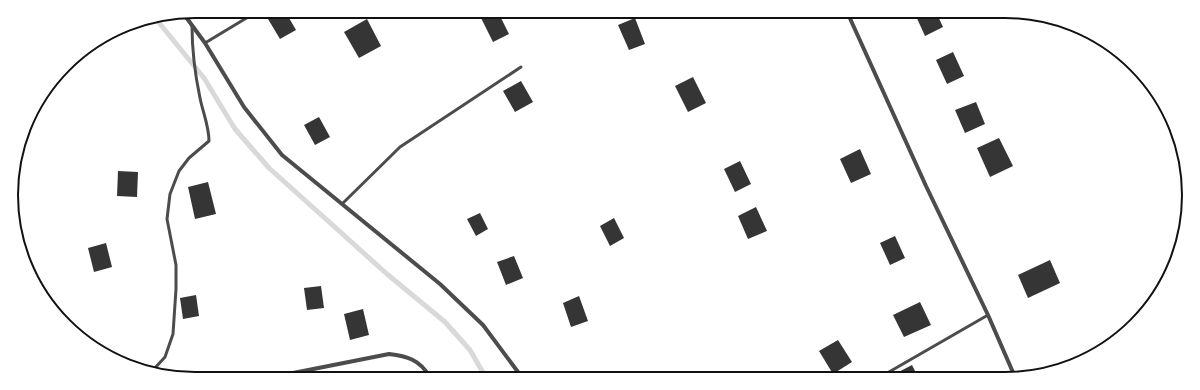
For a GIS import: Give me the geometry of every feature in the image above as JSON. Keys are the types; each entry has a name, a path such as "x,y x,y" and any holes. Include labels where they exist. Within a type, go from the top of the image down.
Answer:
{"street":[{"path":"186,18 205,43 244,107 282,155 440,284 483,325 517,372"},
{"path":"850,18 926,186 988,315 1013,372"},
{"path":"298,372 389,354 400,355 415,360 425,368 427,372"}],"lane":[{"path":"205,43 246,18"},
{"path":"155,368 165,357 173,334 176,265 167,219 170,194 179,171 189,158 209,141 209,131 201,104 195,74 192,26"},
{"path":"342,204 400,147 521,67"},
{"path":"889,372 988,315"}],"building":[{"path":"267,18 289,18 296,30 280,39"},
{"path":"481,18 501,18 509,34 493,42"},
{"path":"635,18 645,44 629,50 618,25"},
{"path":"917,18 939,18 943,27 925,36"},
{"path":"367,19 381,46 359,58 344,32"},
{"path":"953,52 964,76 947,84 936,60"},
{"path":"693,77 706,103 688,112 675,86"},
{"path":"521,81 533,102 515,112 503,91"},
{"path":"976,102 985,124 965,133 955,110"},
{"path":"319,117 330,137 315,145 304,125"},
{"path":"999,138 1013,166 990,177 977,148"},
{"path":"860,149 871,174 851,183 840,159"},
{"path":"740,161 751,184 735,192 724,169"},
{"path":"118,171 138,172 137,197 117,196"},
{"path":"208,182 216,214 195,219 188,187"},
{"path":"756,207 767,231 748,239 738,216"},
{"path":"480,213 488,229 476,236 467,219"},
{"path":"614,218 624,238 610,246 600,226"},
{"path":"895,236 905,258 890,265 880,243"},
{"path":"106,243 112,267 94,272 88,248"},
{"path":"514,256 523,278 506,285 497,262"},
{"path":"1050,260 1060,283 1028,298 1018,275"},
{"path":"321,286 324,308 307,310 304,288"},
{"path":"196,295 199,316 183,319 180,298"},
{"path":"579,296 588,321 571,327 563,303"},
{"path":"920,302 931,325 904,337 893,315"},
{"path":"363,309 369,335 350,340 344,314"},
{"path":"838,340 852,362 836,372 832,372 819,351"},
{"path":"912,365 916,372 899,372"}],"waterway":[{"path":"158,22 204,78 235,129 269,168 387,274 445,322 470,350 483,372"}]}
